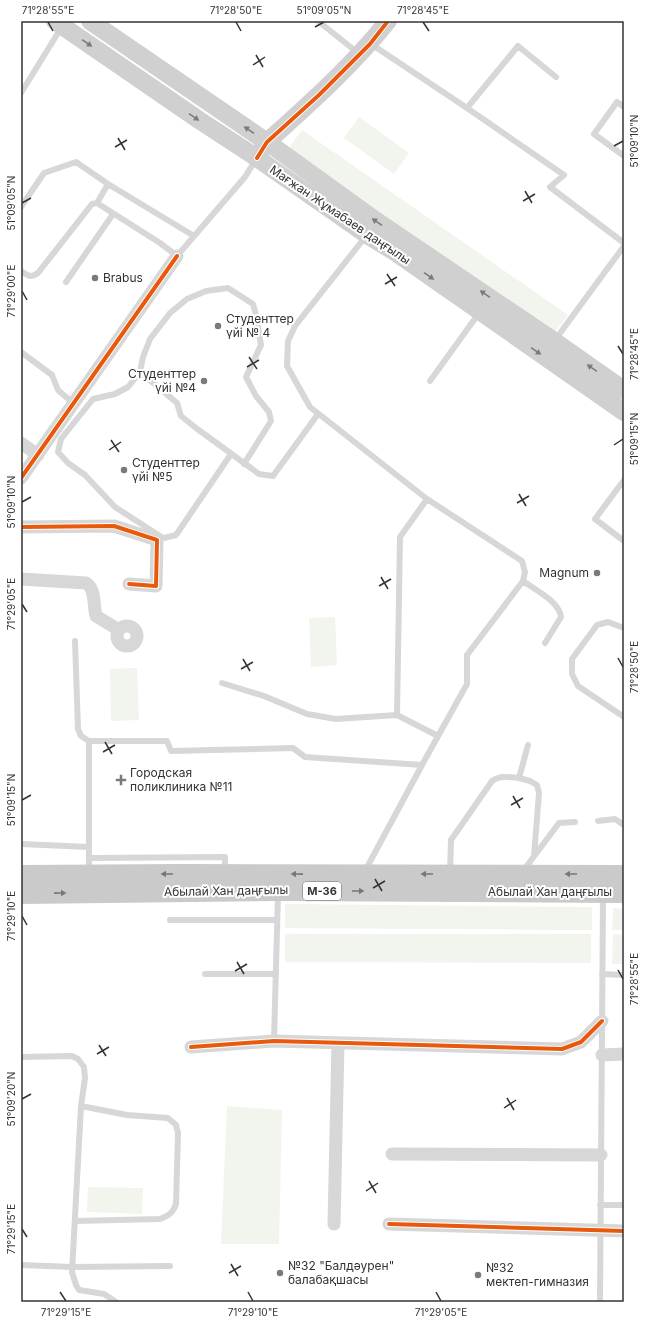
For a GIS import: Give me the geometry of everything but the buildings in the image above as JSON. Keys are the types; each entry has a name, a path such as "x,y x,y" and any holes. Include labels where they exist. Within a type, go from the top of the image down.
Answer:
{"main road":[{"name":"Мағжан Жұмабаев даңғылы","path":"90,21 267,142 375,220 624,390"},
{"path":"257,158 267,142 319,95 365,49 388,21"},
{"name":"Мағжан Жұмабаев даңғылы","path":"61,23 198,120 257,158 367,235 395,252 624,412"},
{"name":"Абылай Хан даңғылы","path":"21,875 89,866 225,874 520,874 603,884 624,893"},
{"name":"Абылай Хан даңғылы","path":"21,894 278,891 603,884 624,875"}],"street":[{"path":"21,478 177,256"},
{"path":"21,443 38,455"},
{"path":"21,527 114,526 160,539 156,586 129,584"},
{"path":"21,579 86,583 93,591 96,616 119,630"},
{"path":"191,1047 274,1041 562,1049 581,1042 602,1021"},
{"path":"334,1224 338,1043"},
{"path":"602,1054 624,1054"},
{"path":"392,1154 601,1155"},
{"path":"389,1224 624,1231"}],"lane":[{"path":"318,21 467,108 564,175 550,187 624,245 554,341"},
{"path":"21,93 61,23"},
{"path":"467,108 518,46 556,78"},
{"path":"624,107 618,102 594,134 624,156"},
{"path":"21,271 28,276 33,276 38,273 92,204 98,203 160,243 177,256 245,177 257,158"},
{"path":"21,207 44,173 76,162 108,184 194,236"},
{"path":"98,203 108,184"},
{"path":"66,282 113,214"},
{"path":"363,875 422,764 467,684 467,655 523,581 525,572 522,561 427,498 318,414 310,407 287,366 288,341 295,326 367,235"},
{"path":"231,454 176,535 160,539 115,507 85,475 68,463 58,452 61,438 93,399 115,394 128,387 140,372 143,357 150,339 170,313 187,300 206,291 228,288 253,304 261,345 246,377 256,396 269,412 271,421 244,464"},
{"path":"430,381 480,312"},
{"path":"21,352 52,375 58,390 74,404"},
{"path":"140,372 177,403 181,416 258,474 273,476 318,414"},
{"path":"624,480 595,519 624,541"},
{"path":"397,715 400,537 427,498"},
{"path":"523,581 556,604 560,612 561,617 545,644"},
{"path":"624,628 608,622 597,625 572,659 572,674 578,686 624,717"},
{"path":"75,641 78,729 81,736 89,741 167,740 171,751 293,748 306,757 422,764"},
{"path":"222,683 264,696 307,714 336,719 397,715 438,736"},
{"path":"89,741 89,866"},
{"path":"519,778 528,745"},
{"path":"450,874 450,840 492,781 496,778 519,778 537,785 539,793 534,856"},
{"path":"598,821 615,820 624,826"},
{"path":"520,874 559,824 575,822"},
{"path":"21,844 89,847"},
{"path":"600,1302 603,884"},
{"path":"274,1041 278,891"},
{"path":"170,920 277,920"},
{"path":"205,974 276,974"},
{"path":"602,974 624,975"},
{"path":"21,1057 72,1056 78,1059 84,1068 85,1078 81,1106 72,1272 79,1290 104,1294 116,1302"},
{"path":"75,1221 160,1219 169,1215 174,1210 176,1204 178,1133 176,1125 168,1118 128,1115 81,1106"},
{"path":"600,1205 624,1205"},
{"path":"21,1265 72,1267 170,1266"}],"shaded area":[{"path":"359,117 409,153 394,174 344,138"},
{"path":"302,130 568,315 553,334 288,149"},
{"path":"335,617 337,665 311,667 309,618"},
{"path":"137,668 139,720 111,721 110,669"},
{"path":"285,904 592,907 592,930 285,928"},
{"path":"613,908 624,909 624,930 612,930"},
{"path":"285,934 591,934 591,963 285,962"},
{"path":"613,934 624,935 624,964 612,964"},
{"path":"227,1106 282,1110 279,1244 221,1244"},
{"path":"88,1187 143,1188 142,1214 87,1212"}],"cycle path":[{"path":"257,158 267,142 319,95 370,44 388,21"},
{"path":"21,478 177,256"},
{"path":"21,527 114,526 157,540 156,586 129,584"},
{"path":"191,1047 274,1041 562,1049 581,1042 602,1021"},
{"path":"389,1224 624,1231"}],"place":[{"name":"Brabus","path":"95,278"},
{"name":"Студенттер үйі № 4","path":"218,326"},
{"name":"Студенттер үйі №4","path":"204,381"},
{"name":"Студенттер үйі №5","path":"124,470"},
{"name":"Magnum","path":"597,573"},
{"name":"Городская поликлиника №11","path":"121,780"},
{"name":"№32 \"Балдәурен\" балабақшасы","path":"280,1273"},
{"name":"№32 мектеп-гимназия","path":"478,1275"}]}
